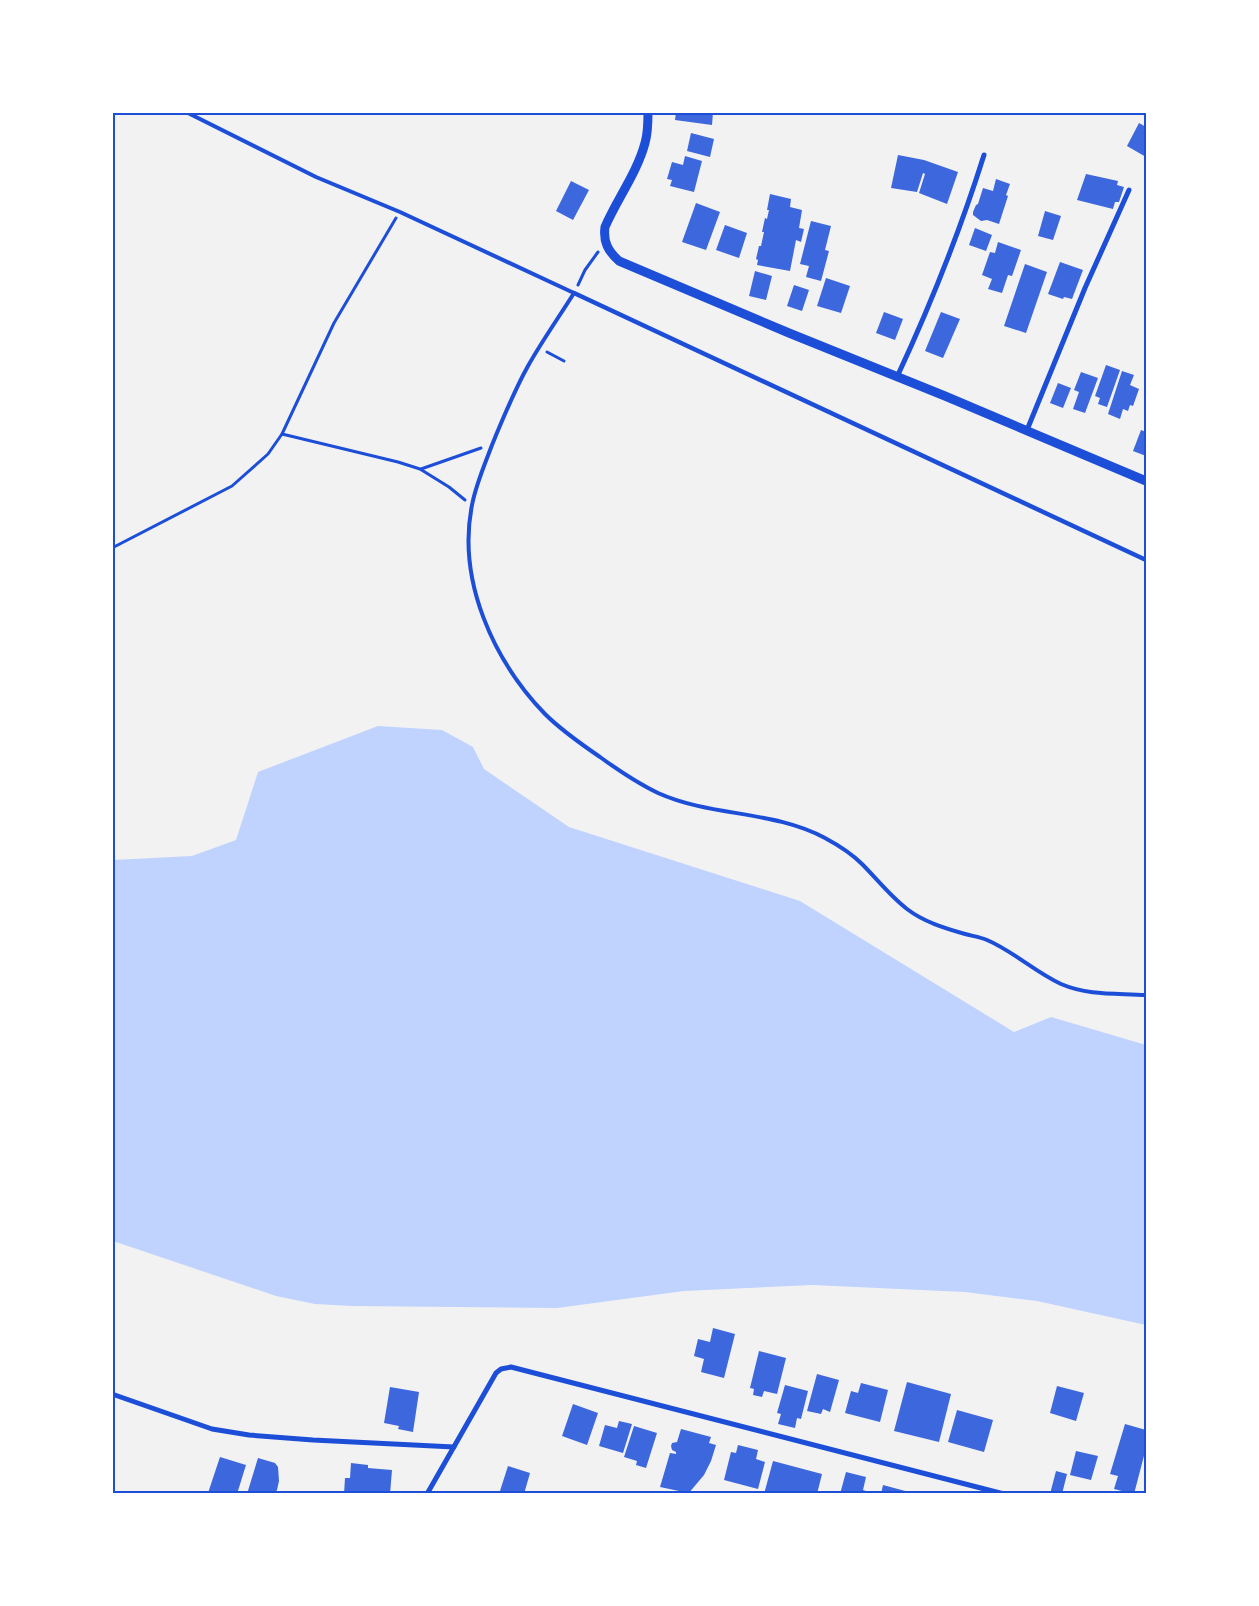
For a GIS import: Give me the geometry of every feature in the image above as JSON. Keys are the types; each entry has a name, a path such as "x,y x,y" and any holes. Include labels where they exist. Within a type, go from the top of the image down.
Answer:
{"street":[{"path":"648,112 645,144 605,228 605,244 612,255 619,261 1146,481"},
{"path":"897,376 933,298 956,240 984,155"},
{"path":"1027,430 1085,288 1129,190"},
{"path":"574,293 1146,560"},
{"path":"427,1494 496,1374 501,1369 511,1368 1004,1494"},
{"path":"112,1394 212,1429 248,1435 454,1447"}],"lane":[{"path":"186,112 316,177 400,212 574,293 524,373 505,412 483,467 472,505 469,540 471,575 482,617 504,661 523,689 546,716 583,746 624,774 659,793 695,805 769,818 822,836 844,848 861,863 883,888 908,910 935,925 986,940 1062,984 1086,992 1146,994"}],"path":[{"path":"112,548 232,486 268,454 282,434 334,323 400,212"},
{"path":"574,293 585,270 605,244"},
{"path":"540,348 564,361"},
{"path":"282,434 420,469 449,487 472,505"},
{"path":"420,469 461,456 493,443"}],"water":[{"path":"378,726 442,730 473,747 484,769 569,827 800,901 1014,1032 1051,1017 1146,1045 1146,1325 1037,1301 965,1292 813,1285 684,1291 557,1308 315,1304 276,1296 113,1241 113,860 192,856 236,840 258,772"}],"building":[{"path":"676,112 713,112 712,125 675,120"},
{"path":"1139,123 1146,127 1146,157 1127,146"},
{"path":"691,133 714,139 710,157 687,151"},
{"path":"898,155 924,160 958,172 947,204 919,193 925,174 923,173 917,192 891,188"},
{"path":"685,156 702,161 694,192 670,186 672,180 667,179 672,162 683,165"},
{"path":"1086,174 1118,181 1117,185 1124,187 1119,202 1115,202 1113,209 1077,200"},
{"path":"996,179 1010,184 999,224 987,220 981,221 973,215 983,188 993,191"},
{"path":"571,181 589,190 573,220 556,211"},
{"path":"770,194 791,199 790,207 802,210 799,228 804,229 801,242 796,240 790,271 757,265 758,260 756,259 759,246 761,246 765,218 767,219 769,210 767,210"},
{"path":"696,203 720,212 706,250 682,242"},
{"path":"1045,211 1061,216 1053,240 1038,236"},
{"path":"811,221 831,226 825,250 829,251 821,281 806,277 809,266 800,264"},
{"path":"725,225 747,233 739,258 716,250"},
{"path":"975,228 992,235 986,251 969,245"},
{"path":"998,242 1021,250 1012,276 1008,275 1002,293 988,289 992,279 982,275 990,252 995,253"},
{"path":"1060,262 1083,270 1072,299 1064,297 1063,299 1048,294"},
{"path":"1025,264 1047,272 1026,333 1004,326"},
{"path":"755,271 772,276 766,300 749,296"},
{"path":"826,278 850,286 841,313 817,306"},
{"path":"794,285 809,290 802,311 787,306"},
{"path":"884,312 903,319 895,340 876,333"},
{"path":"941,312 960,319 943,358 925,351"},
{"path":"1106,365 1120,370 1107,407 1098,404 1100,398 1095,396"},
{"path":"1122,371 1134,375 1130,385 1139,389 1133,406 1130,405 1128,411 1123,409 1120,419 1108,414"},
{"path":"1081,372 1098,378 1085,413 1073,409 1079,392 1074,390"},
{"path":"1058,383 1071,388 1063,408 1050,403"},
{"path":"1141,430 1146,432 1146,456 1133,451"},
{"path":"713,1328 735,1334 724,1378 701,1372 704,1359 694,1356 698,1339 710,1342"},
{"path":"759,1351 786,1358 777,1394 764,1391 762,1397 753,1395 754,1389 750,1388"},
{"path":"817,1374 839,1380 830,1412 823,1409 821,1414 807,1411"},
{"path":"907,1382 951,1394 939,1442 894,1431"},
{"path":"861,1383 888,1390 880,1422 845,1413 851,1391 858,1393"},
{"path":"785,1385 808,1391 801,1419 797,1418 795,1428 778,1424 781,1414 777,1413"},
{"path":"1057,1386 1084,1393 1076,1421 1050,1413"},
{"path":"390,1387 419,1392 413,1432 398,1429 399,1426 384,1423"},
{"path":"573,1404 598,1413 587,1445 562,1436"},
{"path":"957,1410 993,1420 984,1452 948,1442"},
{"path":"619,1421 632,1424 623,1453 599,1446 605,1425 617,1428"},
{"path":"1125,1424 1146,1430 1146,1448 1134,1494 1114,1489 1118,1476 1110,1474"},
{"path":"634,1426 657,1433 646,1468 636,1465 637,1461 624,1457"},
{"path":"681,1429 711,1437 709,1443 716,1445 704,1475 688,1494 681,1494 679,1491 660,1487 670,1453 676,1454 671,1446 672,1443 677,1442"},
{"path":"738,1445 758,1450 756,1459 765,1462 758,1489 724,1480 731,1452 736,1453"},
{"path":"1076,1451 1098,1456 1091,1480 1070,1475"},
{"path":"220,1457 246,1465 237,1494 208,1493"},
{"path":"258,1458 275,1463 278,1467 279,1481 274,1494 247,1494"},
{"path":"773,1461 822,1474 817,1494 764,1494"},
{"path":"351,1463 368,1465 368,1468 392,1470 390,1494 344,1494 345,1478 350,1478"},
{"path":"508,1466 530,1473 524,1494 499,1494"},
{"path":"1056,1471 1067,1474 1062,1494 1050,1494"},
{"path":"846,1472 866,1477 863,1490 875,1494 840,1494"},
{"path":"883,1485 909,1492 909,1494 881,1494"}]}
